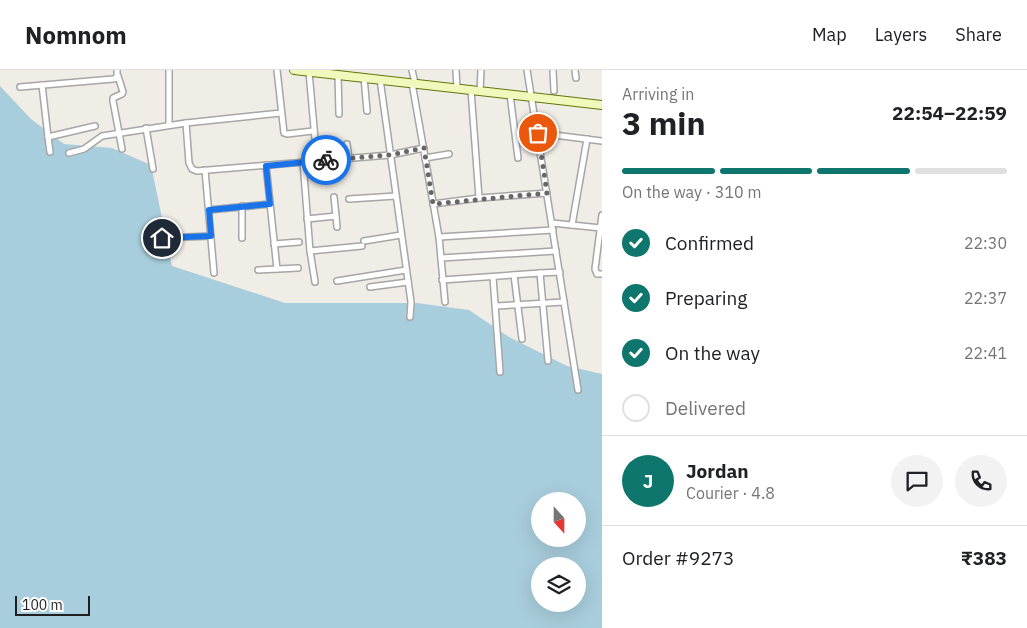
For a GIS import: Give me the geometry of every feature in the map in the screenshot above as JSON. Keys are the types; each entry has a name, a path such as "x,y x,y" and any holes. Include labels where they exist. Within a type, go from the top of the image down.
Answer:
{"main road":[{"path":"294,70 602,105"}],"street":[{"path":"169,70 169,125"},
{"path":"277,70 285,134 313,131"},
{"path":"412,70 439,237 442,280 446,302"},
{"path":"456,70 457,88"},
{"path":"480,91 481,70"},
{"path":"527,70 533,97 578,390"},
{"path":"553,70 554,90"},
{"path":"575,70 576,78"},
{"path":"309,72 317,161"},
{"path":"20,87 113,79 118,73"},
{"path":"118,73 123,92 113,98 113,101 122,149"},
{"path":"338,74 339,114"},
{"path":"364,77 367,111"},
{"path":"380,79 411,302 410,317"},
{"path":"42,85 50,152"},
{"path":"470,90 479,198"},
{"path":"510,94 518,158"},
{"path":"69,153 84,149 102,136 119,132 281,113"},
{"path":"186,123 189,163 192,169 197,171 390,155 424,148"},
{"path":"48,137 95,126"},
{"path":"146,128 153,169"},
{"path":"538,133 602,140"},
{"path":"572,225 587,139"},
{"path":"347,144 349,158"},
{"path":"426,158 449,154"},
{"path":"303,162 310,251 315,282"},
{"path":"266,166 277,269"},
{"path":"205,170 214,273"},
{"path":"433,204 479,198 547,193"},
{"path":"349,200 396,196"},
{"path":"334,197 337,227"},
{"path":"209,210 270,204"},
{"path":"242,206 242,238"},
{"path":"602,215 595,269 597,274 602,274"},
{"path":"307,219 336,216"},
{"path":"439,237 572,225 601,228"},
{"path":"310,251 401,235"},
{"path":"162,238 211,236"},
{"path":"274,244 299,242"},
{"path":"441,258 556,251"},
{"path":"258,270 298,268"},
{"path":"338,281 406,270"},
{"path":"442,280 560,272"},
{"path":"540,273 548,361"},
{"path":"514,275 522,339"},
{"path":"493,277 500,372"},
{"path":"370,288 408,282"},
{"path":"496,306 564,302"}],"water":[{"path":"0,86 31,119 64,144 112,148 151,165 172,266 285,303 417,303 469,310 509,337 567,366 602,374 602,628 0,628"}],"way so far":[{"path":"326,160 390,155 424,148 433,204 479,198 547,193 538,133"}],"route":[{"path":"162,238 211,236 209,210 270,204 266,166 326,160"}]}
